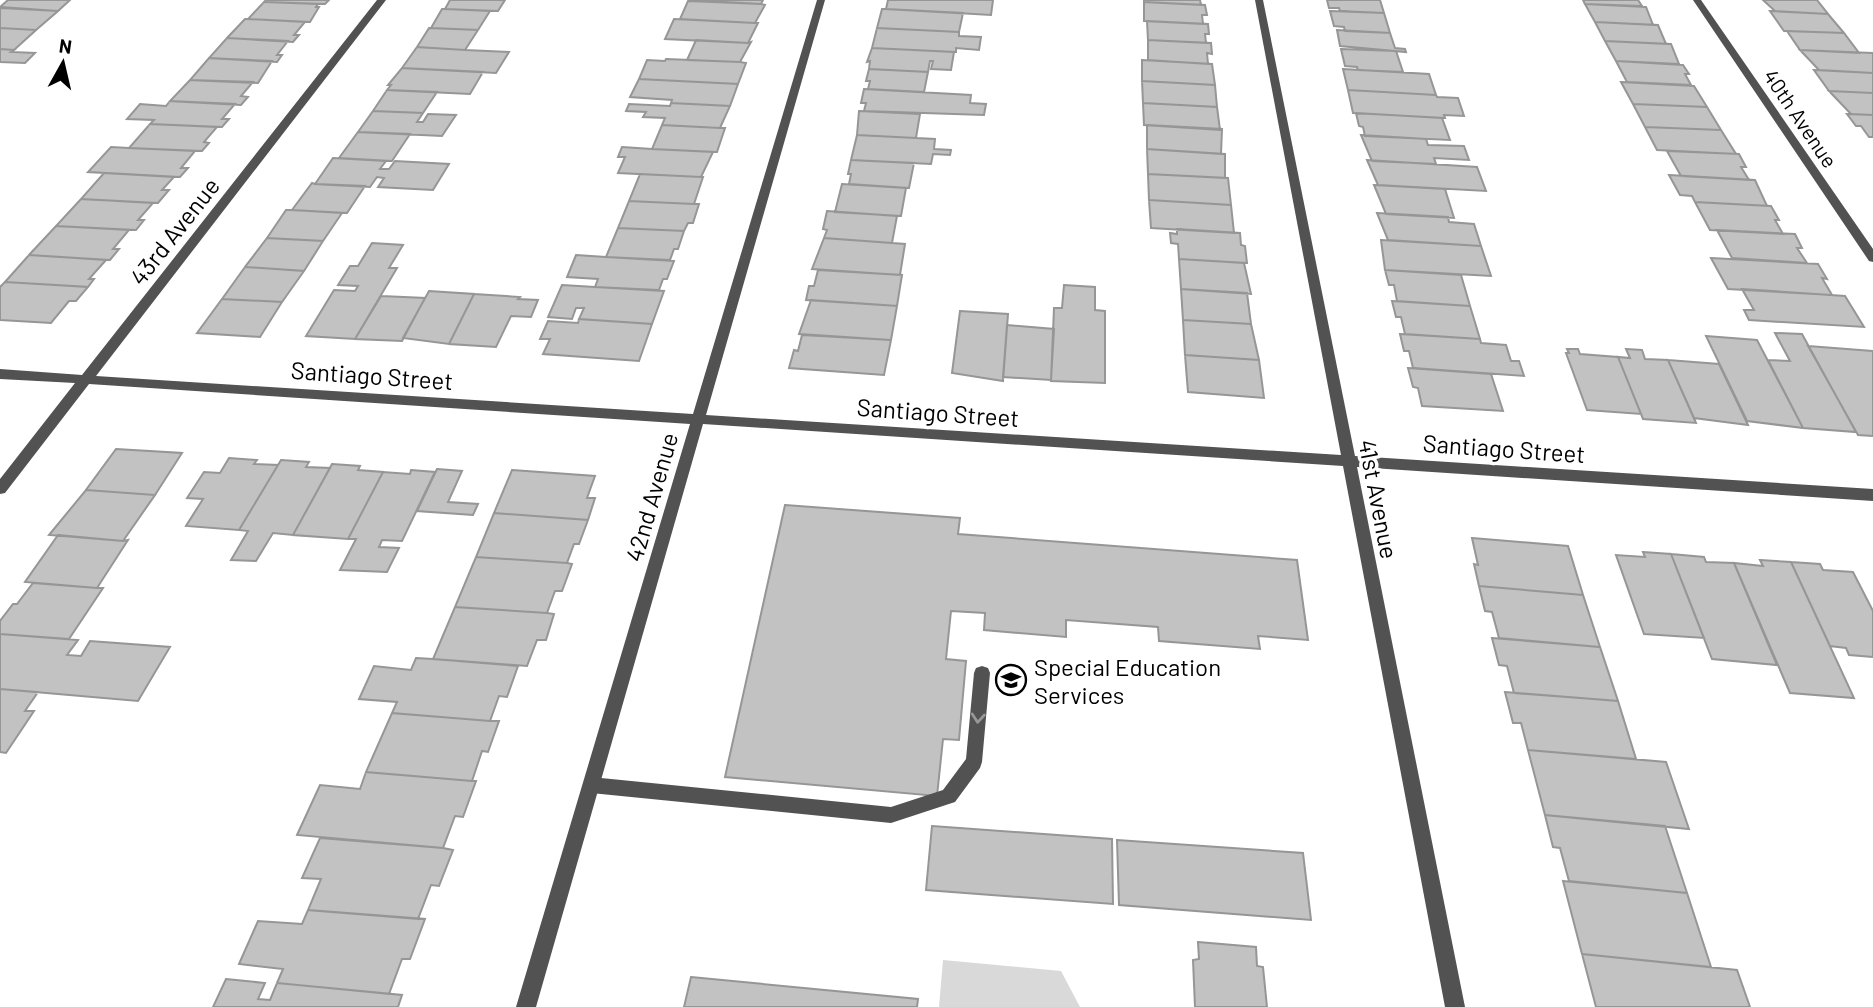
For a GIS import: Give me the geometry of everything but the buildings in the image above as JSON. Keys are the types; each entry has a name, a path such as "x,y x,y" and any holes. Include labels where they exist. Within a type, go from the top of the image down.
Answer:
{"street":[{"name":"43rd Avenue","path":"0,489 382,0"},
{"name":"42nd Avenue","path":"526,1007 821,0"},
{"name":"41st Avenue","path":"1259,0 1455,1007"},
{"name":"40th Avenue","path":"1697,0 1873,258"},
{"name":"Santiago Street","path":"0,374 1873,495"},
{"path":"591,785 891,815 949,796 974,762 982,673"}],"shaded area":[{"path":"943,960 1061,971 1080,1007 939,1007"}],"place":[{"name":"Special Education Services","path":"1011,680"}]}
